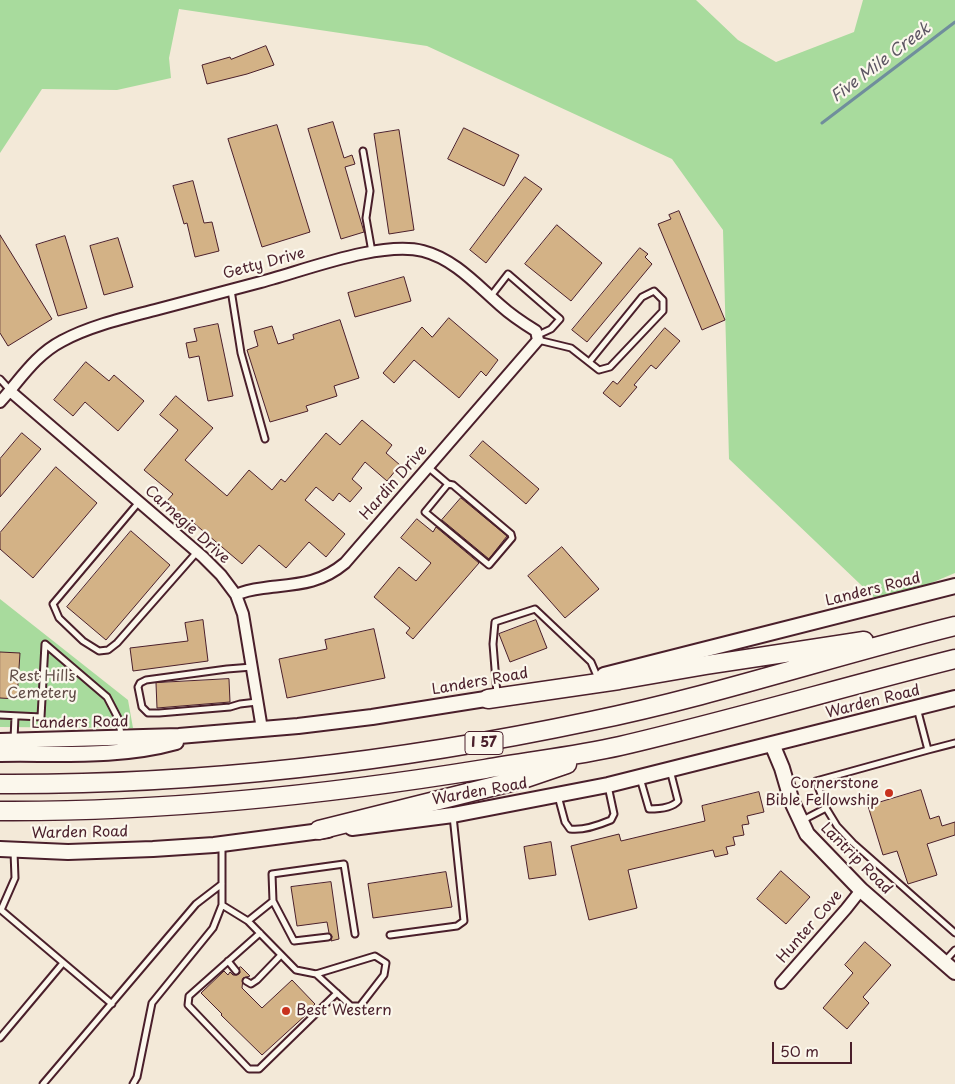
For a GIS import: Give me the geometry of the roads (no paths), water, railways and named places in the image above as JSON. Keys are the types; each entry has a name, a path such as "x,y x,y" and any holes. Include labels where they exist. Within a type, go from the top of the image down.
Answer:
{"highway":[{"name":"I 57","path":"0,784 170,779 266,772 485,743 594,721 671,702 955,626"},
{"path":"493,698 619,680 823,646 922,634"},
{"name":"I 57","path":"0,811 203,804 379,786 618,746 955,659"},
{"path":"319,830 522,779 618,746"}],"main road":[{"name":"Landers Road","path":"7,741 121,739 298,726 372,717 493,698 597,676 955,586"},
{"name":"Warden Road","path":"7,850 68,852 222,844 319,830 376,826 413,819 453,815 608,785 955,698"},
{"path":"0,754 89,753 151,749 200,734"},
{"name":"Lantrip Road","path":"772,744 782,768 792,802 800,822 808,834 861,890 955,972"}],"street":[{"name":"Getty Drive","path":"0,402 30,365 62,341 120,319 348,257 390,249 406,248 432,254 458,269 518,320 536,331 538,337"},
{"name":"Hardin Drive","path":"236,595 252,588 314,581 335,572 345,563 428,467 538,337"},
{"name":"Carnegie Drive","path":"10,390 197,552 221,575 236,595 243,614 262,729"},
{"name":"Hunter Cove","path":"781,983 861,890"}],"lane":[{"path":"363,151 370,192 366,218 372,252"},
{"path":"490,297 508,274 560,319 551,329 538,337"},
{"path":"231,289 241,353 265,439"},
{"path":"538,337 571,348 599,370 610,368 663,311 662,300 654,292 642,297 590,362"},
{"path":"0,379 10,390"},
{"path":"428,467 511,534 512,538 489,565 425,512 448,484"},
{"path":"140,502 53,604 59,618 83,642 99,651 108,650 117,643 197,552"},
{"path":"493,698 495,622 535,609 591,662 597,676"},
{"path":"0,715 41,717 45,644 107,697 119,720 121,739"},
{"path":"252,667 146,680 140,683 138,687 142,707 148,713 230,707 257,702"},
{"path":"917,708 928,750"},
{"path":"7,741 14,716"},
{"path":"955,743 816,781 826,808 837,826 853,843 955,932"},
{"path":"640,777 649,809 674,805 678,801 670,770"},
{"path":"558,795 565,822 570,829 575,830 612,820 614,814 608,785"},
{"path":"800,822 826,808"},
{"path":"390,935 457,926 464,921 453,815"},
{"path":"133,1084 137,1077 152,1002 213,928 222,905 222,844"},
{"path":"7,850 14,878 0,910 112,1004"},
{"path":"328,937 294,941 273,901 272,874 344,864 355,934"},
{"path":"43,1084 196,904 222,884"},
{"path":"248,921 273,901"},
{"path":"222,905 248,921 296,970 316,974 375,956 386,963 384,975 360,1006 351,1006 316,974"},
{"path":"260,932 189,996 188,1005 249,1069 259,1069 337,993"},
{"path":"944,962 955,950"},
{"path":"246,981 251,984 257,980 281,955"},
{"path":"228,961 236,971"},
{"path":"0,1038 63,963"}],"waterway":[{"name":"Five Mile Creek","path":"822,123 955,22"}],"place":[{"name":"Cornerstone Bible Fellowship","path":"889,793"},
{"name":"Best Western","path":"286,1011"}],"park label":[{"name":"Rest Hills Cemetery","path":"42,686"}]}
